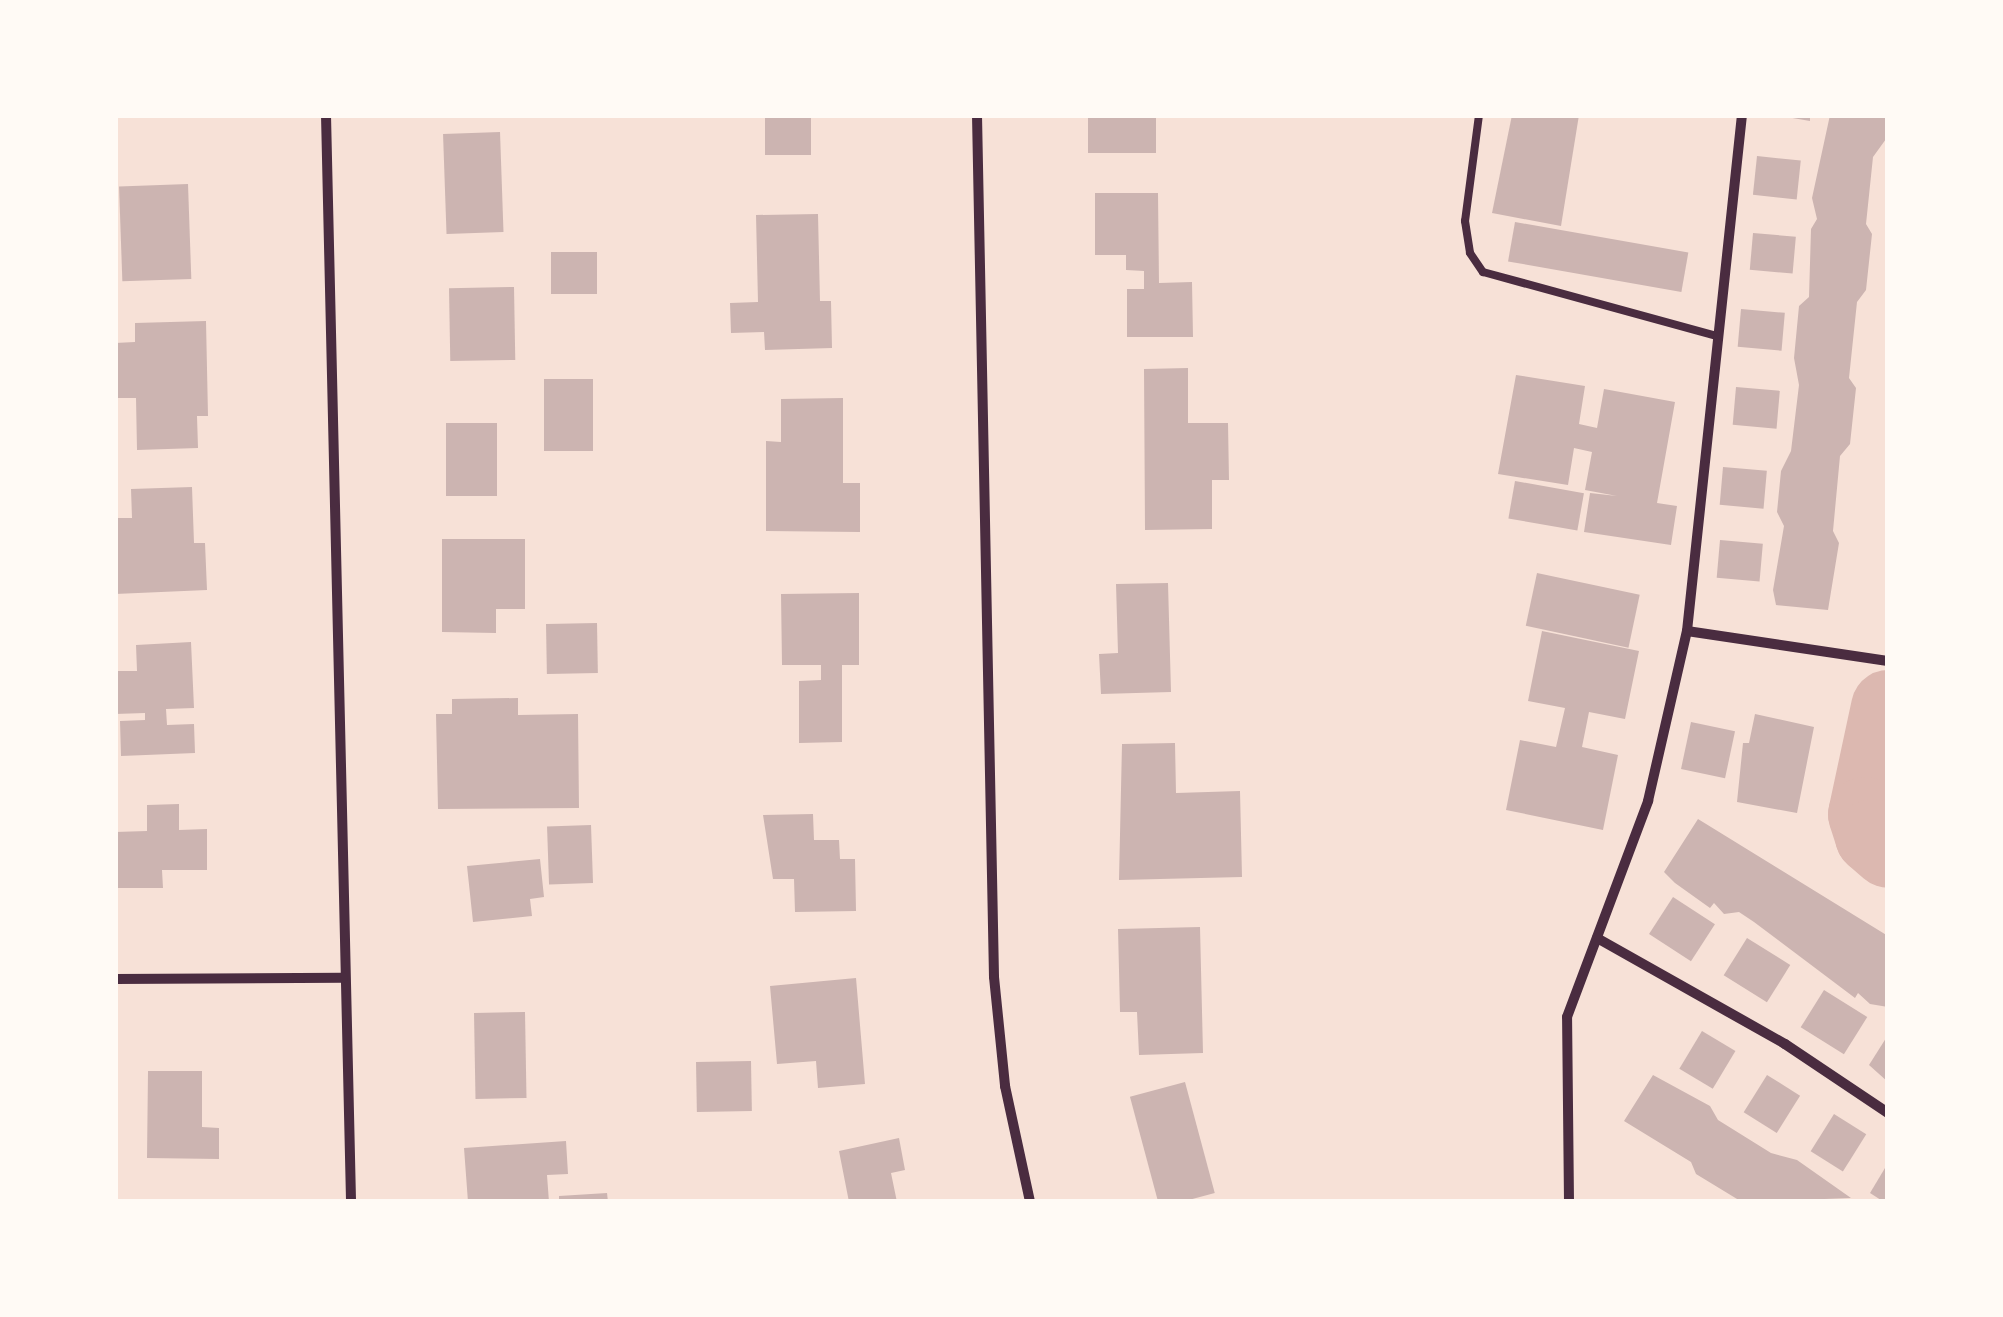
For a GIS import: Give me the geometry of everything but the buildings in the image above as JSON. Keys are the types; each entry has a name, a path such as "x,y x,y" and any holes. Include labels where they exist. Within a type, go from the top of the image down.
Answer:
{"street":[{"path":"326,115 350,1202"},
{"path":"977,115 994,978 1005,1086 1030,1202"},
{"path":"1569,1202 1567,1018 1648,801 1687,631 1714,335 1742,115"},
{"path":"1687,631 1888,662"},
{"path":"1597,938 1785,1044 1888,1113"},
{"path":"115,979 344,978"}],"lane":[{"path":"1479,115 1464,221 1470,253 1483,272 1714,335"}],"waterway":[{"path":"1888,707 1865,814 1872,836 1888,850"}]}
